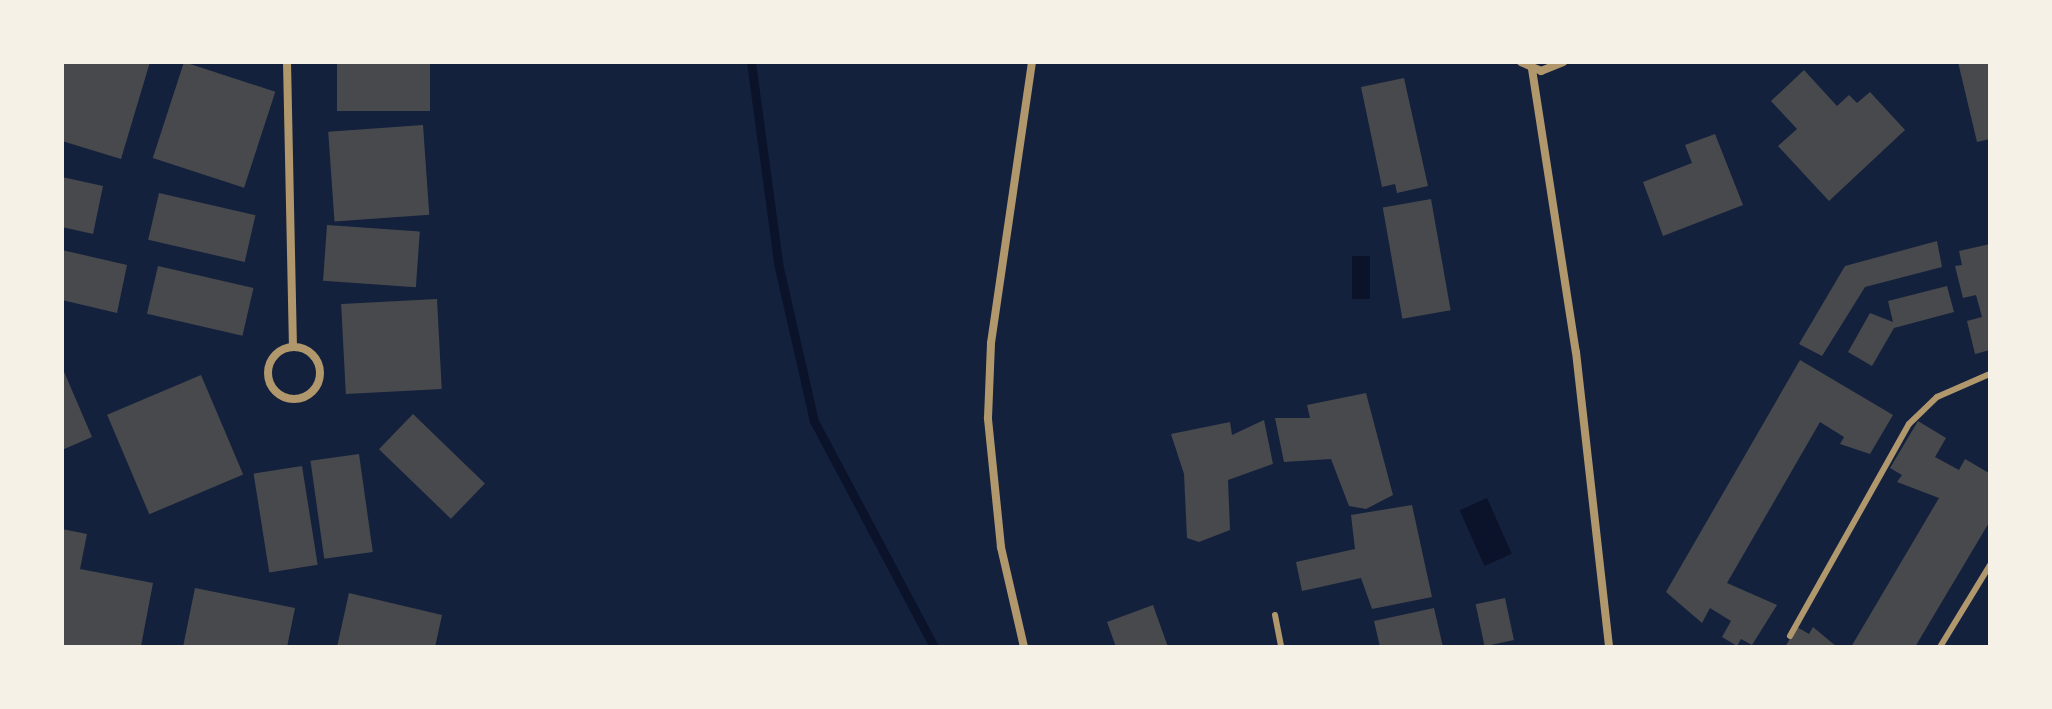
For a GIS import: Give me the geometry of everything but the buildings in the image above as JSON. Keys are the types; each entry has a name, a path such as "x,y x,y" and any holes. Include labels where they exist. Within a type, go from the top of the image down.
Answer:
{"street":[{"path":"287,62 293,346"},
{"path":"1024,647 1001,547 988,418 991,343 1032,62"},
{"path":"1521,62 1532,69 1563,62"},
{"path":"1532,69 1576,352 1609,647"},
{"path":"293,346 316,358 320,372 317,386 295,400 281,396 267,373 279,350 293,346"}],"lane":[{"path":"1790,636 1909,424 1937,397 1990,374"},
{"path":"1940,647 1990,565"},
{"path":"1275,615 1281,647"}],"water":[{"path":"1352,256 1370,256 1370,299 1352,299"},
{"path":"1487,498 1512,554 1484,566 1460,510"}],"waterway":[{"path":"751,62 778,263 814,421 934,647"}]}
